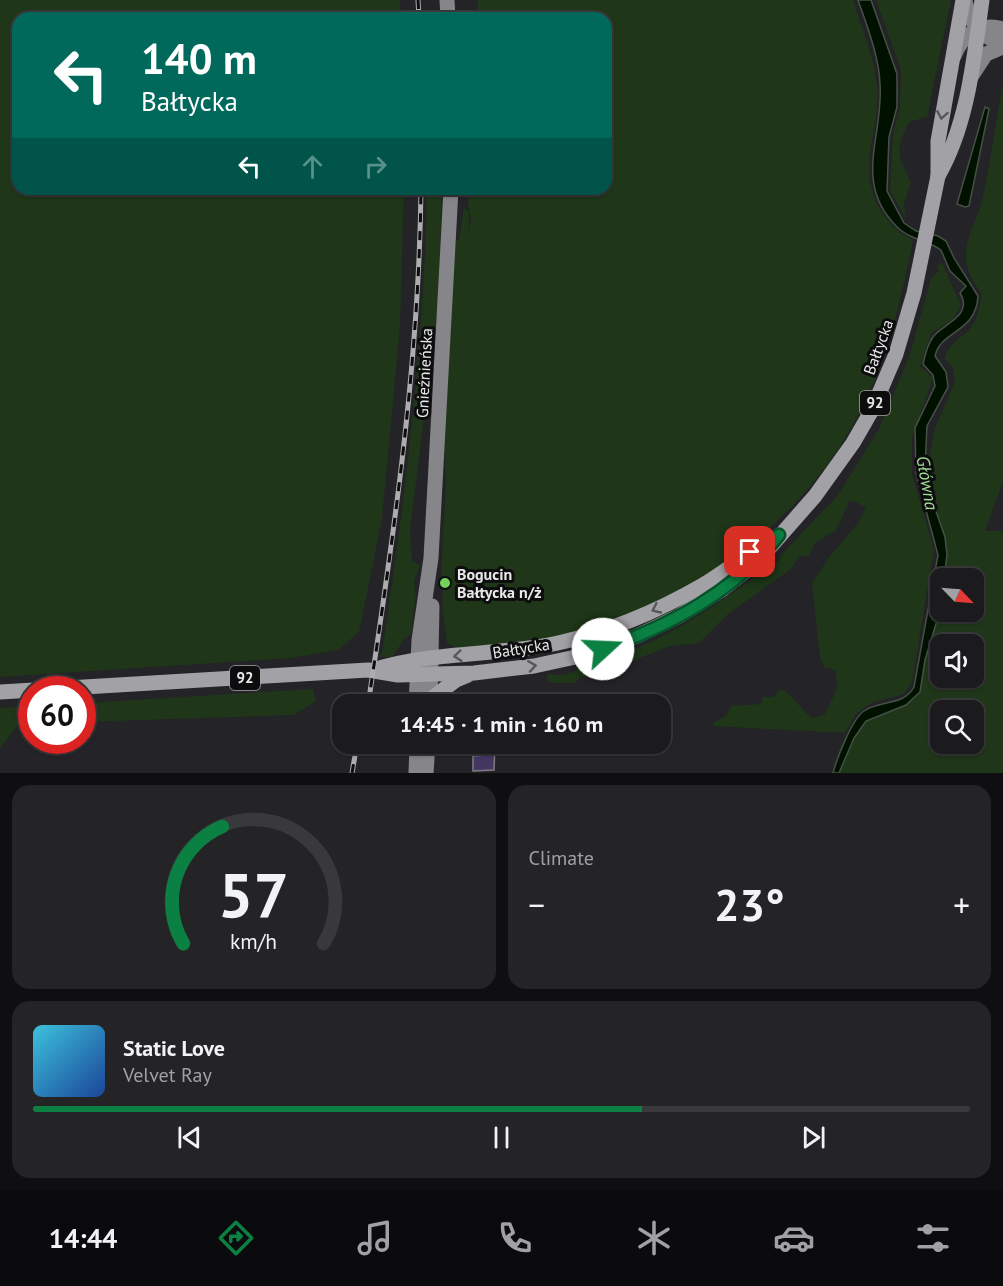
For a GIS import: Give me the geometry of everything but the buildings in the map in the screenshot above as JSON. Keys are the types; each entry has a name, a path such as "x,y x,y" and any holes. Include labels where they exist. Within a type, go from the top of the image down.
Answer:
{"main road":[{"name":"Bałtycka","path":"424,667 474,673 554,662 603,649 645,633 699,605 738,578 757,562 827,482 872,410 903,330 924,248 938,176 938,141 964,0"},
{"name":"Bałtycka","path":"938,176 954,144 968,86 983,0"},
{"name":"Bałtycka","path":"0,692 424,667 535,647 588,635 620,624 703,585 779,535"},
{"path":"438,694 456,680 474,673"}],"street":[{"path":"964,0 970,17 978,29 986,38 1003,46"},
{"path":"983,0 992,20 1002,29"},
{"path":"954,57 961,43 978,29 1002,29"},
{"path":"968,86 983,58 992,50 1003,46"},
{"name":"Gnieźnieńska","path":"426,694 424,667 451,195"},
{"path":"416,773 417,754"},
{"path":"426,773 427,754"}],"green space":[{"path":"0,0 400,0 401,12 12,12 12,195 404,195 400,326 382,519 359,632 338,650 292,658 0,677"},
{"path":"478,0 853,0 870,52 877,84 878,101 869,162 873,193 890,223 913,240 889,339 867,397 842,443 812,484 777,521 737,554 693,583 647,606 599,625 549,639 459,649 447,643 443,614 443,576 441,575 446,481 444,440 455,241 459,240 464,208 469,211 468,233 471,219 467,197 462,195 612,195 612,12 478,12"},
{"path":"876,0 951,0 927,117 909,122 901,139 901,158 911,182 904,203 906,219 890,191 893,133 900,107 901,70"},
{"path":"1003,82 1003,481 985,531 1003,531 1003,773 839,773 851,743 870,717 908,703 920,692 930,641 930,688 984,688 984,634 932,634 935,622 984,622 984,568 946,568 943,531 927,486 930,486 929,458 935,428 955,382 953,368 945,359 946,354 972,326 977,317 982,294 969,272 966,249 982,200"},
{"path":"427,195 442,195 438,304 410,530 412,561 420,566 414,581 416,595 411,635 405,638 392,657 378,657 382,653 406,480 418,364"},
{"path":"941,261 961,305 952,320 931,333 920,366 933,378 912,437 912,474 934,550 912,682 904,694 871,703 856,714 845,733 712,726 714,722 726,716 731,706 761,704 763,697 773,697 781,689 813,718 825,714 835,693 837,678 835,671 828,667 825,669 820,657 812,583 830,556 858,523 866,508 854,501 849,502 836,530 815,543 809,556 799,556 791,569 728,614 699,643 670,646 612,669 608,673 598,673 597,677 580,677 575,683 551,683 546,679 549,673 567,674 583,665 630,651 672,631 752,579 768,573 764,569 767,565 779,561 781,555 838,495 880,427 910,354 931,278 939,271 937,267"},
{"path":"313,689 316,701 294,715 96,722 96,702"},
{"path":"18,707 18,725 0,748 0,708"}],"shaded area":[{"path":"858,0 871,0 897,74 897,107 889,137 887,191 904,223 916,231 938,236 946,241 978,296 976,308 971,317 938,347 935,356 946,372 948,387 927,426 925,466 927,486 945,537 945,568 936,568 938,555 916,473 915,428 935,386 933,375 923,364 928,347 937,332 960,314 963,301 960,293 966,286 950,271 941,250 907,235 897,227 884,210 876,193 873,158 880,84 872,41"},
{"path":"985,107 989,109 969,206 965,207 957,204"},
{"path":"930,599 930,622 937,622 933,634 930,634 920,692 906,705 866,721 854,738 839,773 833,773 846,739 859,715 870,708 904,697 914,687"}],"railway":[{"path":"418,0 419,12"},
{"path":"370,694 404,448 416,319 421,195"},
{"path":"352,773 355,754"}],"place":[{"name":"Bogucin Bałtycka n/ż","path":"445,583"}],"route":[{"path":"603,649 648,631 699,605 757,562 779,535 750,552"}],"water label":[{"name":"Główna","path":"927,483"}]}
